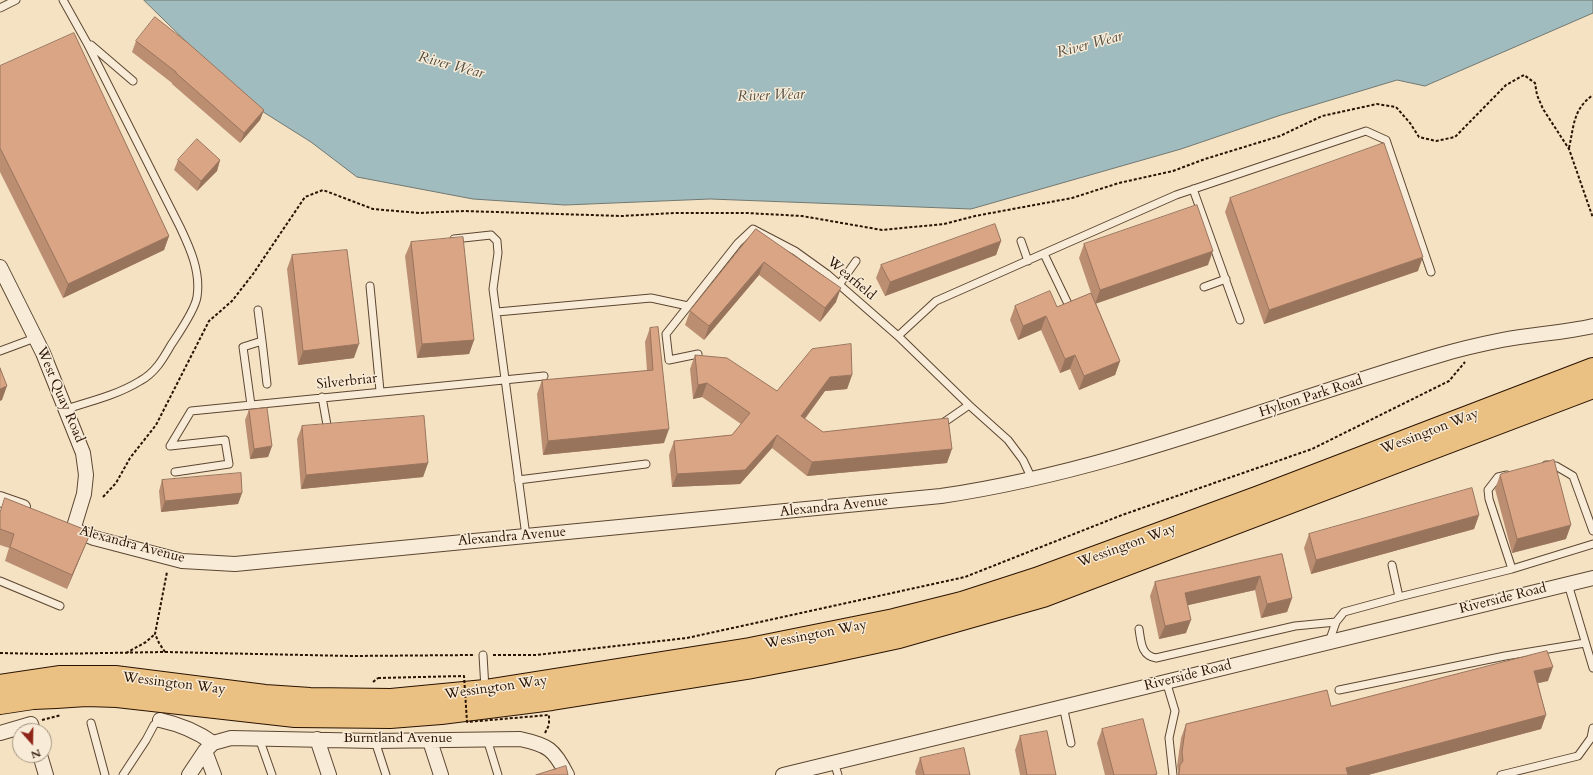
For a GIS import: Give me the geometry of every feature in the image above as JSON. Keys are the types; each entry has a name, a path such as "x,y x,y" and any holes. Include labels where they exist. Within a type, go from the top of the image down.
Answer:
{"main road":[{"name":"Wessington Way","path":"0,686 59,677 114,677 265,696 391,700 485,691 750,649 894,620 962,603 1036,579 1230,508 1593,369"},
{"name":"Wessington Way","path":"0,703 86,695 117,696 296,716 390,717 441,713 552,699 747,668 820,654 899,637 1043,596 1593,387"}],"street":[{"name":"West Quay Road","path":"0,268 36,338 83,453 86,475 84,494 67,527"},
{"name":"Hylton Park Road","path":"1032,479 1095,463 1206,431 1441,355 1503,340 1571,331 1593,326"},
{"name":"Alexandra Avenue","path":"67,527 94,538 182,561 235,564 941,496 987,490 1032,479"},
{"path":"0,498 34,512"},
{"name":"Riverside Road","path":"783,775 836,769 1063,706 1593,578"},
{"path":"160,720 173,723 207,739 214,775"},
{"path":"0,733 12,730"},
{"name":"Burntland Avenue","path":"209,747 231,738 376,741 430,741 487,738 520,739 541,744 553,751 562,764 566,775"},
{"path":"317,739 328,775"},
{"path":"430,741 441,775"},
{"path":"189,775 209,747"},
{"path":"42,763 46,775"}],"lane":[{"path":"0,8 16,0"},
{"path":"64,0 88,43 192,253 198,282 197,298 185,323 157,367 142,381 115,395 66,409"},
{"path":"88,43 133,81"},
{"path":"898,336 936,301 1176,195 1366,131 1386,140 1431,272"},
{"path":"1193,190 1240,320"},
{"name":"Wearfield","path":"698,354 669,360 666,334 738,243 753,229 795,251 839,285 898,336 969,405 1008,440 1023,460 1032,479"},
{"path":"449,240 491,235 497,241 498,253 493,289 526,536"},
{"path":"1020,241 1028,261"},
{"path":"1044,254 1070,308"},
{"path":"839,285 856,261"},
{"path":"1204,287 1226,279"},
{"path":"370,286 380,392"},
{"path":"497,312 651,298 688,306"},
{"path":"258,310 267,384"},
{"path":"0,351 36,338"},
{"path":"251,405 242,347 262,341"},
{"name":"Silverbriar","path":"175,472 229,464 225,440 170,446 191,411 544,376"},
{"path":"322,397 327,425"},
{"path":"943,423 969,405"},
{"path":"518,480 646,464"},
{"path":"1537,467 1544,465 1556,466 1573,476 1593,530"},
{"path":"1512,569 1489,499 1488,490 1498,477 1514,473"},
{"path":"1329,642 1336,622 1344,612 1512,569 1593,544"},
{"path":"1392,565 1399,597"},
{"path":"0,581 60,606"},
{"path":"1568,584 1593,668"},
{"path":"1139,629 1145,653 1150,657 1156,658 1296,626 1336,622"},
{"path":"1339,690 1505,656 1585,643"},
{"path":"483,656 485,691"},
{"path":"1166,681 1175,711 1169,738 1173,775"},
{"path":"1063,706 1071,743"},
{"path":"123,775 154,725 160,720"},
{"path":"90,723 105,775"},
{"path":"1501,775 1578,756 1591,738 1593,728"},
{"path":"259,738 272,775"},
{"path":"487,738 498,775"},
{"path":"376,741 386,775"}],"path":[{"path":"103,497 116,483 130,458 156,425 209,321 232,301 253,274 304,197 322,190 373,209 420,213 464,211 622,216 674,213 747,213 802,216 882,230 944,224 975,216 1072,198 1119,183 1173,171 1205,159 1280,136 1322,116 1376,104 1396,107 1410,123 1419,137 1436,141 1455,137 1506,85 1524,75 1535,83 1537,95 1543,109 1569,149 1593,218"},
{"path":"1569,149 1577,113 1584,102 1593,95"},
{"path":"0,653 165,652 352,656 536,655 687,638 965,577 1122,515 1312,449 1449,381 1469,357"},
{"path":"165,652 158,642 155,634 167,572"},
{"path":"124,653 146,642 155,634"},
{"path":"378,678 464,676 467,722 550,715 549,725"}],"water":[{"name":"River Wear","path":"144,0 1593,0 1593,13 1425,86 1397,80 1281,115 1181,149 971,209 710,199 565,205 473,199 357,177 311,142 249,103"}],"building":[{"path":"155,17 188,43 264,110 244,133 176,72 136,41"},
{"path":"74,33 169,236 68,284 0,148 0,66"},
{"path":"197,139 220,160 201,181 178,160"},
{"path":"1384,143 1423,257 1269,310 1230,198"},
{"path":"1197,205 1213,251 1100,290 1084,244"},
{"path":"995,224 1001,241 890,282 881,265"},
{"path":"756,229 841,288 825,308 764,262 709,326 690,311"},
{"path":"463,237 474,340 422,344 411,242"},
{"path":"347,250 359,344 303,351 292,255"},
{"path":"1050,291 1057,307 1091,293 1120,361 1084,376 1075,355 1065,359 1046,316 1023,326 1015,306"},
{"path":"658,327 669,429 548,441 542,380 653,370 650,328"},
{"path":"851,344 852,375 830,377 801,416 823,432 948,418 952,449 812,462 777,435 745,470 677,474 674,441 732,435 750,413 707,383 698,385 695,355 727,358 777,391 812,349"},
{"path":"0,368 7,386 0,389"},
{"path":"267,408 272,446 254,449 249,410"},
{"path":"424,416 428,463 306,475 302,426"},
{"path":"1554,460 1571,525 1517,539 1500,475"},
{"path":"241,473 242,493 165,501 162,480"},
{"path":"1472,488 1479,515 1316,560 1309,534"},
{"path":"5,498 91,532 72,575 10,547 14,534 0,529 0,513"},
{"path":"1282,554 1292,598 1267,604 1260,576 1185,593 1191,620 1165,626 1155,582"},
{"path":"1547,651 1553,667 1534,671 1546,715 1346,768 1348,775 1179,775 1180,765 1183,761 1182,752 1186,724 1327,690 1331,706"},
{"path":"1143,719 1157,774 1114,775 1102,729"},
{"path":"1047,731 1056,775 1027,775 1020,736"},
{"path":"964,748 970,775 924,775 920,758"},
{"path":"566,766 568,775 536,775"}]}
